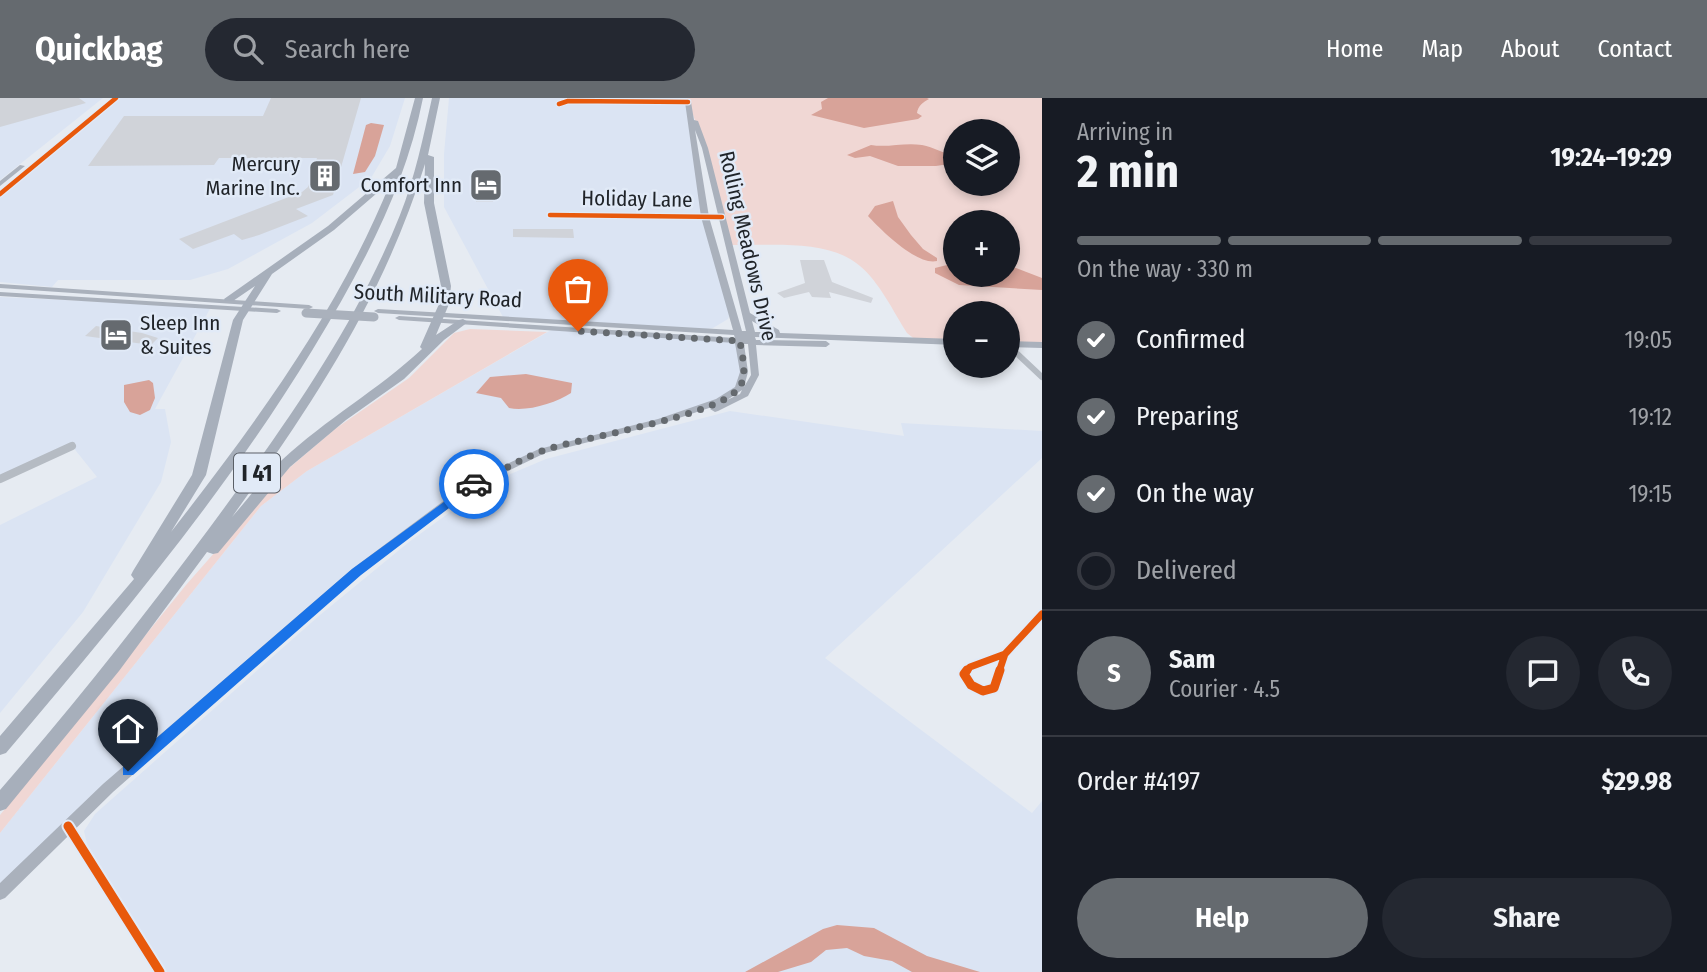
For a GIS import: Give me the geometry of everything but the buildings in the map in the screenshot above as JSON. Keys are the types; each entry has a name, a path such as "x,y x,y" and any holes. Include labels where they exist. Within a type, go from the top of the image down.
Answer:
{"highway":[{"name":"I 41","path":"0,748 177,538 304,355 367,245 400,169 419,98"},
{"name":"I 41","path":"0,803 146,627 257,473 342,338 391,247 420,170 436,98"},
{"path":"420,357 431,341 437,316 444,304 446,286 427,181 432,121"},
{"path":"229,299 267,275 339,222 400,169"},
{"path":"113,617 199,475 221,396 229,344 238,320 267,275"},
{"path":"146,627 285,464 342,416 400,376 463,322"}],"main road":[{"path":"0,184 106,98"},
{"path":"0,194 116,98"},
{"name":"Rolling Meadows Drive","path":"0,893 68,826 356,572 474,484 542,452 702,413 738,399 752,383 752,338 705,148 687,100"},
{"name":"Rolling Meadows Drive","path":"662,421 719,401 736,391 744,372 739,337 705,218 687,100"},
{"name":"South Military Road","path":"0,285 229,299 249,306"},
{"name":"South Military Road","path":"0,294 701,330 739,337"},
{"path":"701,330 722,324 731,312"},
{"path":"746,314 763,327 786,335"},
{"name":"South Military Road","path":"437,316 463,322 739,337 776,343 917,341"},
{"name":"South Military Road","path":"752,338 786,335 943,342"},
{"path":"754,360 760,352 776,343"},
{"path":"1020,344 1042,345"}],"street":[{"path":"559,103 687,100"},
{"name":"Holiday Lane","path":"551,215 722,217"},
{"path":"1020,356 1042,377"},
{"path":"0,479 72,446"},
{"path":"1005,654 970,667 964,674 966,680 983,691 994,688 1005,654 1042,614"},
{"path":"68,826 160,972"}],"shaded area":[{"path":"0,98 103,98 0,180"},
{"path":"120,98 405,98 390,146 371,178 312,223 228,269 190,280 58,280 52,287 0,282 0,198"},
{"path":"449,98 687,98 705,217 731,312 728,319 713,328 701,330 503,317 444,207 444,154"},
{"path":"687,98 1042,98 1042,345 1020,344 1020,301 943,301 943,342 917,341 907,333 874,281 847,257 832,251 798,245 729,245 705,148"},
{"path":"828,98 929,99 918,108 917,113 922,116 918,119 864,128 811,115 822,109 821,102"},
{"path":"366,125 384,125 375,156 365,172 353,174"},
{"path":"871,145 922,145 943,152 943,165 898,166 870,156 855,158 847,155"},
{"path":"893,201 898,217 911,235 923,249 937,258 937,261 929,261 910,253 868,216 875,206"},
{"path":"943,266 943,277 935,273 935,268"},
{"path":"1020,270 1042,278 1042,290 992,287 1020,287"},
{"path":"0,297 211,307 155,409 165,409 171,442 161,482 83,612 0,713 0,525 97,477 72,446 0,479"},
{"path":"470,329 547,332 307,471 261,506 0,833 0,815 186,585 288,469 335,429 409,378 454,333"},
{"path":"553,329 740,341 744,372 739,388 695,410 542,451 473,484 356,572 0,893 0,833 261,506 307,471"},
{"path":"526,374 572,383 571,393 541,406 516,409 509,408 501,398 476,393 490,377"},
{"path":"149,380 153,383 155,398 150,410 140,415 130,412 124,402 124,385"},
{"path":"730,411 904,436 901,423 1042,431 1042,458 825,658 1032,813 1042,801 1042,972 167,972 87,844 84,831 95,814 320,615 409,542 471,497 508,475 546,459"},
{"path":"837,925 874,928 927,956 980,972 912,972 892,961 864,956 847,948 826,950 811,962 778,972 745,972 823,929"}],"cycle path":[{"path":"0,194 116,98"},
{"path":"559,104 568,101 688,102"},
{"path":"550,215 722,217"},
{"path":"1005,654 970,667 964,674 971,685 983,691 994,688 1005,654 1042,614"},
{"path":"68,826 160,972"}],"way so far":[{"path":"474,484 542,452 662,421 719,401 736,391 741,384 744,372 740,341 578,331"}],"place":[{"name":"Mercury Marine Inc.","path":"325,176"},
{"name":"Comfort Inn","path":"486,185"},
{"name":"Sleep Inn & Suites","path":"116,335"}],"route":[{"path":"128,771 356,572 474,484"}]}
